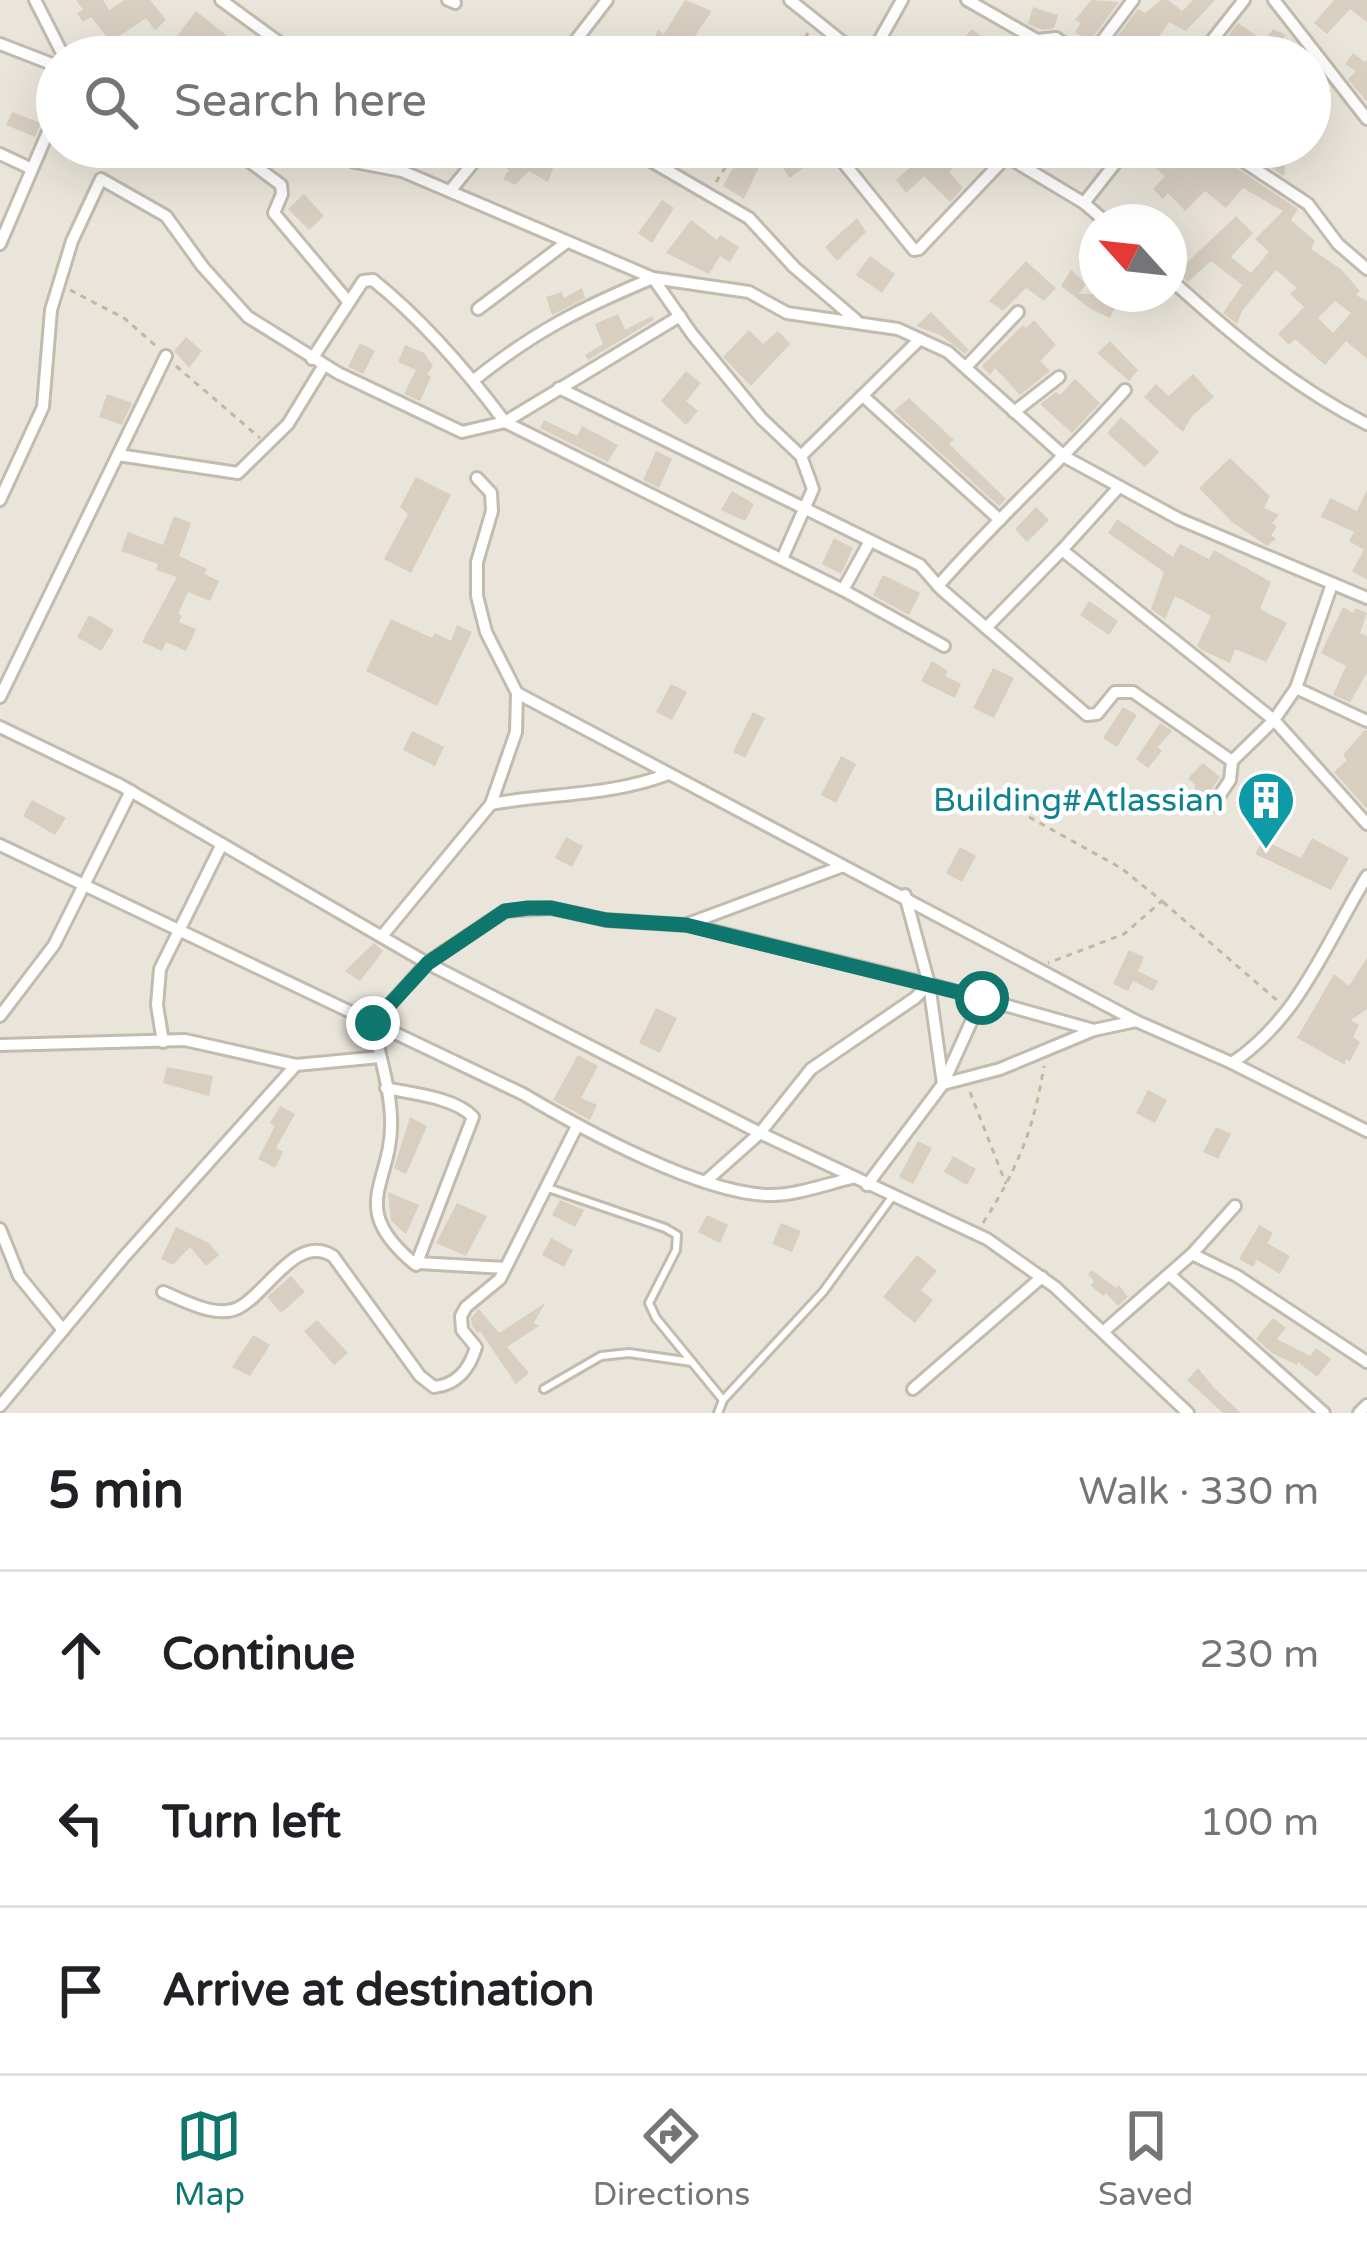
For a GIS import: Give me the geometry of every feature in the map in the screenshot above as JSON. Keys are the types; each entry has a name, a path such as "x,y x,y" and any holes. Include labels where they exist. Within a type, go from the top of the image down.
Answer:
{"street":[{"path":"35,0 53,36"},
{"path":"221,0 270,36"},
{"path":"580,36 608,0"},
{"path":"790,0 835,36"},
{"path":"879,36 902,0"},
{"path":"967,0 1030,36"},
{"path":"1103,36 1132,0"},
{"path":"1216,36 1244,0"},
{"path":"1274,0 1302,36"},
{"path":"0,44 36,59"},
{"path":"1331,73 1367,119"},
{"path":"0,154 32,169"},
{"path":"0,244 36,160"},
{"path":"258,168 280,185 282,194 274,213 347,300"},
{"path":"387,168 596,250 653,278 749,292 787,313 898,329 947,352 1065,457 1179,519 1367,598"},
{"path":"450,191 469,168"},
{"path":"664,168 748,218 794,267 859,322"},
{"path":"848,168 914,250 996,168"},
{"path":"1025,168 1084,203 1112,168"},
{"path":"1254,168 1308,204 1338,244 1367,269"},
{"path":"0,500 43,407 57,284 101,179 166,216 242,312 312,359 462,432 506,422 680,316"},
{"path":"478,309 567,242"},
{"path":"474,380 526,338 585,306 653,278"},
{"path":"653,278 761,418 801,456 813,485 808,508 782,559"},
{"path":"312,359 347,300 363,281 373,280 474,380 506,422 843,590 944,646"},
{"path":"1187,294 1243,345 1367,424"},
{"path":"966,367 1018,312"},
{"path":"801,456 920,339"},
{"path":"0,698 166,356"},
{"path":"118,455 238,473 288,424 324,365"},
{"path":"1014,412 1058,377"},
{"path":"559,388 920,565 1087,715 1097,714 1115,692 1133,692 1218,755 1232,760"},
{"path":"938,586 1125,390"},
{"path":"863,396 1000,520"},
{"path":"382,936 491,804 516,732 517,693 486,632 477,596 477,562 492,511 491,493 477,478"},
{"path":"986,628 1119,487"},
{"path":"843,590 870,541"},
{"path":"1062,550 1274,720 1367,824"},
{"path":"1213,805 1230,780 1232,760 1274,720 1296,688 1331,584"},
{"path":"1296,688 1367,721"},
{"path":"517,693 1136,1021 1367,1131"},
{"path":"0,727 131,791 428,963 760,1133 976,1234 1042,1277 1188,1413"},
{"path":"491,804 553,793 630,788 668,774"},
{"path":"0,1016 54,945 131,791"},
{"path":"163,1042 157,1005 160,970 222,844"},
{"path":"0,845 523,1094 577,1126 705,1182 738,1193 776,1195 854,1178"},
{"path":"686,925 843,866"},
{"path":"1232,1063 1262,1043 1289,1010 1367,876"},
{"path":"905,895 928,984 944,1084"},
{"path":"373,1023 428,963 505,911 551,908 606,920 686,925 1094,1030"},
{"path":"705,1182 760,1133 811,1069 915,998 928,984"},
{"path":"867,1185 944,1084 982,998"},
{"path":"944,1084 1000,1069 1094,1030 1136,1021"},
{"path":"373,1023 392,1120 376,1205 380,1226 412,1263 505,1268"},
{"path":"0,1045 185,1040 296,1065 380,1057"},
{"path":"0,1406 296,1065"},
{"path":"386,1088 452,1104 473,1117 418,1263"},
{"path":"163,1292 212,1310 236,1310 305,1251 322,1249 334,1256 421,1376 434,1387 448,1386 471,1364 476,1347 462,1330 460,1316 500,1279 577,1126"},
{"path":"1103,1332 1192,1254 1235,1206"},
{"path":"0,1229 19,1276 63,1330"},
{"path":"1192,1254 1237,1276 1367,1362"},
{"path":"1170,1275 1324,1413"},
{"path":"913,1389 1042,1277"},
{"path":"1359,1413 1367,1405"}],"lane":[{"path":"548,1188 677,1235 676,1250 650,1303 656,1318 723,1400"},
{"path":"718,1413 723,1400 823,1292 892,1197"},
{"path":"544,1389 601,1356 628,1353 692,1362"}],"path":[{"path":"806,36 815,22"},
{"path":"101,179 106,168"},
{"path":"709,194 725,168"},
{"path":"57,284 124,318 201,391 269,446"},
{"path":"1029,817 1121,868 1289,1010"},
{"path":"1035,968 1124,934 1162,901"},
{"path":"976,1234 1006,1186 1036,1120 1047,1047"},
{"path":"965,1079 1006,1186"}],"shaded area":[{"path":"0,0 1367,0 1367,1413 0,1413"}],"building":[{"path":"76,0 103,0 109,10 124,0 150,0 166,20 155,30 146,18 120,36 106,36 91,17 83,22 77,13 83,10"},
{"path":"685,0 712,11 695,36 655,36 658,30 664,34"},
{"path":"1091,0 1119,2 1094,36 1075,32 1081,23 1075,20"},
{"path":"1161,0 1182,11 1193,0 1215,0 1186,31 1169,22 1160,36 1118,36 1138,9 1145,13"},
{"path":"1334,0 1367,0 1367,22 1350,9 1327,34 1314,23"},
{"path":"1033,7 1058,15 1054,28 1043,30 1028,24"},
{"path":"196,11 226,36 177,36"},
{"path":"1238,23 1257,36 1228,36"},
{"path":"1353,53 1367,60 1367,102 1348,79 1356,71 1345,64"},
{"path":"12,112 36,121 36,135 35,137 6,125"},
{"path":"506,168 553,168 548,182 529,171 515,185 503,179"},
{"path":"733,168 758,168 744,199 723,186"},
{"path":"783,168 803,168 790,178"},
{"path":"909,168 953,168 949,172 963,188 950,202 924,176 906,193 896,180"},
{"path":"1155,168 1236,168 1298,209 1291,220 1315,241 1311,249 1341,269 1360,291 1356,295 1367,301 1367,359 1346,341 1325,365 1295,339 1289,345 1278,334 1304,307 1290,294 1297,288 1276,270 1237,324 1223,313 1242,285 1211,261 1187,281 1187,263 1236,216 1253,233 1231,257 1251,273 1269,252 1255,239 1283,211 1243,188 1226,208 1205,191 1187,209 1187,204 1178,204 1168,193 1163,199 1153,189 1165,176","holes":["1335,301 1351,313 1333,333 1318,318"]},
{"path":"304,194 324,216 309,230 288,209"},
{"path":"662,200 674,208 652,243 638,233"},
{"path":"857,218 866,232 837,261 825,247"},
{"path":"691,220 717,240 720,235 739,247 730,262 720,256 709,274 666,253"},
{"path":"870,256 895,274 882,293 856,275"},
{"path":"1026,261 1056,288 1044,301 1026,288 1003,311 989,301"},
{"path":"1071,270 1079,277 1079,300 1061,286"},
{"path":"582,288 585,298 552,315 546,297 562,292 564,298"},
{"path":"931,312 969,350 965,354 942,336 916,326"},
{"path":"618,314 625,330 652,316 654,320 588,360 585,355 603,344 595,324"},
{"path":"1034,320 1056,345 1040,361 1050,371 1020,395 995,368 990,375 982,366"},
{"path":"749,330 763,344 778,331 790,344 751,386 723,357"},
{"path":"186,337 202,351 189,368 174,351"},
{"path":"1110,341 1138,370 1129,381 1097,353"},
{"path":"360,343 375,351 363,374 348,367"},
{"path":"405,345 424,353 433,366 420,401 404,394 416,370 398,362"},
{"path":"686,371 701,383 686,401 698,411 686,425 661,401"},
{"path":"1193,374 1214,397 1192,416 1183,432 1144,397 1156,384 1169,396"},
{"path":"1075,379 1100,403 1072,433 1040,404 1056,392 1060,395"},
{"path":"107,394 132,403 122,425 99,417"},
{"path":"909,398 1006,499 999,506 894,411"},
{"path":"1121,417 1159,452 1145,467 1107,433"},
{"path":"544,420 577,436 582,426 618,445 608,462 540,428"},
{"path":"656,451 672,459 659,488 643,480"},
{"path":"1230,458 1270,496 1264,508 1279,515 1272,523 1277,527 1271,535 1276,539 1267,546 1232,522 1199,488"},
{"path":"416,477 451,495 411,573 384,559 408,514 400,507"},
{"path":"1367,490 1367,580 1352,571 1364,550 1349,541 1354,532 1321,517 1330,498 1357,511"},
{"path":"732,491 754,504 745,521 721,510"},
{"path":"1036,507 1049,520 1027,542 1015,529"},
{"path":"174,516 191,523 179,556 207,569 204,574 219,581 210,601 188,592 179,622 196,629 186,651 166,642 162,651 142,642 177,577 156,570 158,564 121,551 128,532 163,545"},
{"path":"1117,519 1173,557 1180,544 1209,559 1214,550 1271,582 1260,609 1287,623 1266,662 1235,649 1230,663 1202,650 1197,646 1211,616 1175,596 1165,619 1151,609 1164,572 1108,533"},
{"path":"834,538 853,548 841,574 822,564"},
{"path":"883,575 920,593 909,615 873,595"},
{"path":"1089,601 1118,621 1109,635 1080,615"},
{"path":"1343,607 1367,613 1360,633 1367,636 1367,673 1350,702 1333,695 1346,666 1321,653"},
{"path":"89,615 114,630 101,651 77,637"},
{"path":"391,619 432,638 435,633 451,641 457,625 472,632 437,706 366,671"},
{"path":"932,661 948,671 945,676 961,684 955,698 921,681"},
{"path":"993,668 1014,678 994,718 973,708"},
{"path":"671,684 687,692 672,720 656,712"},
{"path":"1123,707 1137,715 1117,747 1103,738"},
{"path":"753,712 765,718 745,758 733,752"},
{"path":"1160,723 1172,731 1148,768 1136,759"},
{"path":"412,731 444,747 435,766 403,750"},
{"path":"1367,731 1367,809 1334,772"},
{"path":"841,756 856,764 836,803 821,795"},
{"path":"1203,763 1220,777 1204,800 1188,778"},
{"path":"32,800 66,818 55,835 23,816"},
{"path":"566,837 583,846 572,867 555,858"},
{"path":"1312,838 1349,858 1331,890 1255,854 1263,840 1301,858"},
{"path":"960,847 976,856 962,882 946,873"},
{"path":"374,943 383,951 360,981 345,971"},
{"path":"1129,950 1144,957 1138,971 1158,981 1153,991 1133,981 1128,991 1113,984"},
{"path":"1367,958 1367,1009 1351,1020 1359,1025 1353,1037 1360,1042 1345,1065 1297,1038 1334,974 1349,986"},
{"path":"656,1008 677,1018 660,1053 639,1043"},
{"path":"578,1055 598,1066 581,1098 597,1105 590,1120 553,1100"},
{"path":"167,1067 213,1076 209,1096 163,1083"},
{"path":"1148,1090 1167,1100 1155,1123 1136,1113"},
{"path":"280,1106 295,1114 276,1148 283,1152 275,1168 258,1159"},
{"path":"410,1117 427,1126 406,1174 394,1168"},
{"path":"1216,1127 1231,1134 1218,1159 1203,1152"},
{"path":"918,1141 932,1148 913,1184 899,1177"},
{"path":"953,1156 976,1169 967,1185 944,1172"},
{"path":"388,1192 419,1205 406,1234 391,1221"},
{"path":"560,1200 584,1210 575,1227 552,1215"},
{"path":"457,1203 487,1216 466,1256 436,1243"},
{"path":"707,1215 728,1225 720,1243 698,1232"},
{"path":"781,1223 801,1231 792,1252 772,1244"},
{"path":"1259,1225 1273,1233 1267,1243 1290,1256 1280,1274 1257,1260 1253,1267 1239,1259"},
{"path":"176,1227 209,1243 219,1255 206,1266 190,1247 173,1265 161,1259"},
{"path":"551,1238 573,1250 564,1267 542,1255"},
{"path":"917,1255 937,1271 921,1290 933,1300 915,1323 883,1297"},
{"path":"1092,1270 1116,1288 1119,1285 1128,1297 1118,1306 1106,1293 1104,1296 1091,1286 1094,1281 1088,1274"},
{"path":"291,1276 305,1292 281,1313 267,1297"},
{"path":"545,1303 534,1323 539,1326 507,1347 529,1373 516,1384 472,1326 471,1318 479,1309 499,1333"},
{"path":"1273,1318 1286,1328 1277,1339 1310,1356 1316,1348 1331,1359 1317,1377 1256,1339"},
{"path":"317,1320 348,1353 334,1365 304,1331"},
{"path":"253,1335 270,1345 250,1376 232,1367"},
{"path":"1198,1368 1241,1413 1223,1413 1187,1380"}],"place":[{"name":"Building#Atlassian","path":"1266,851"}],"route":[{"path":"373,1023 428,963 505,911 528,908 686,925 982,998"}]}
